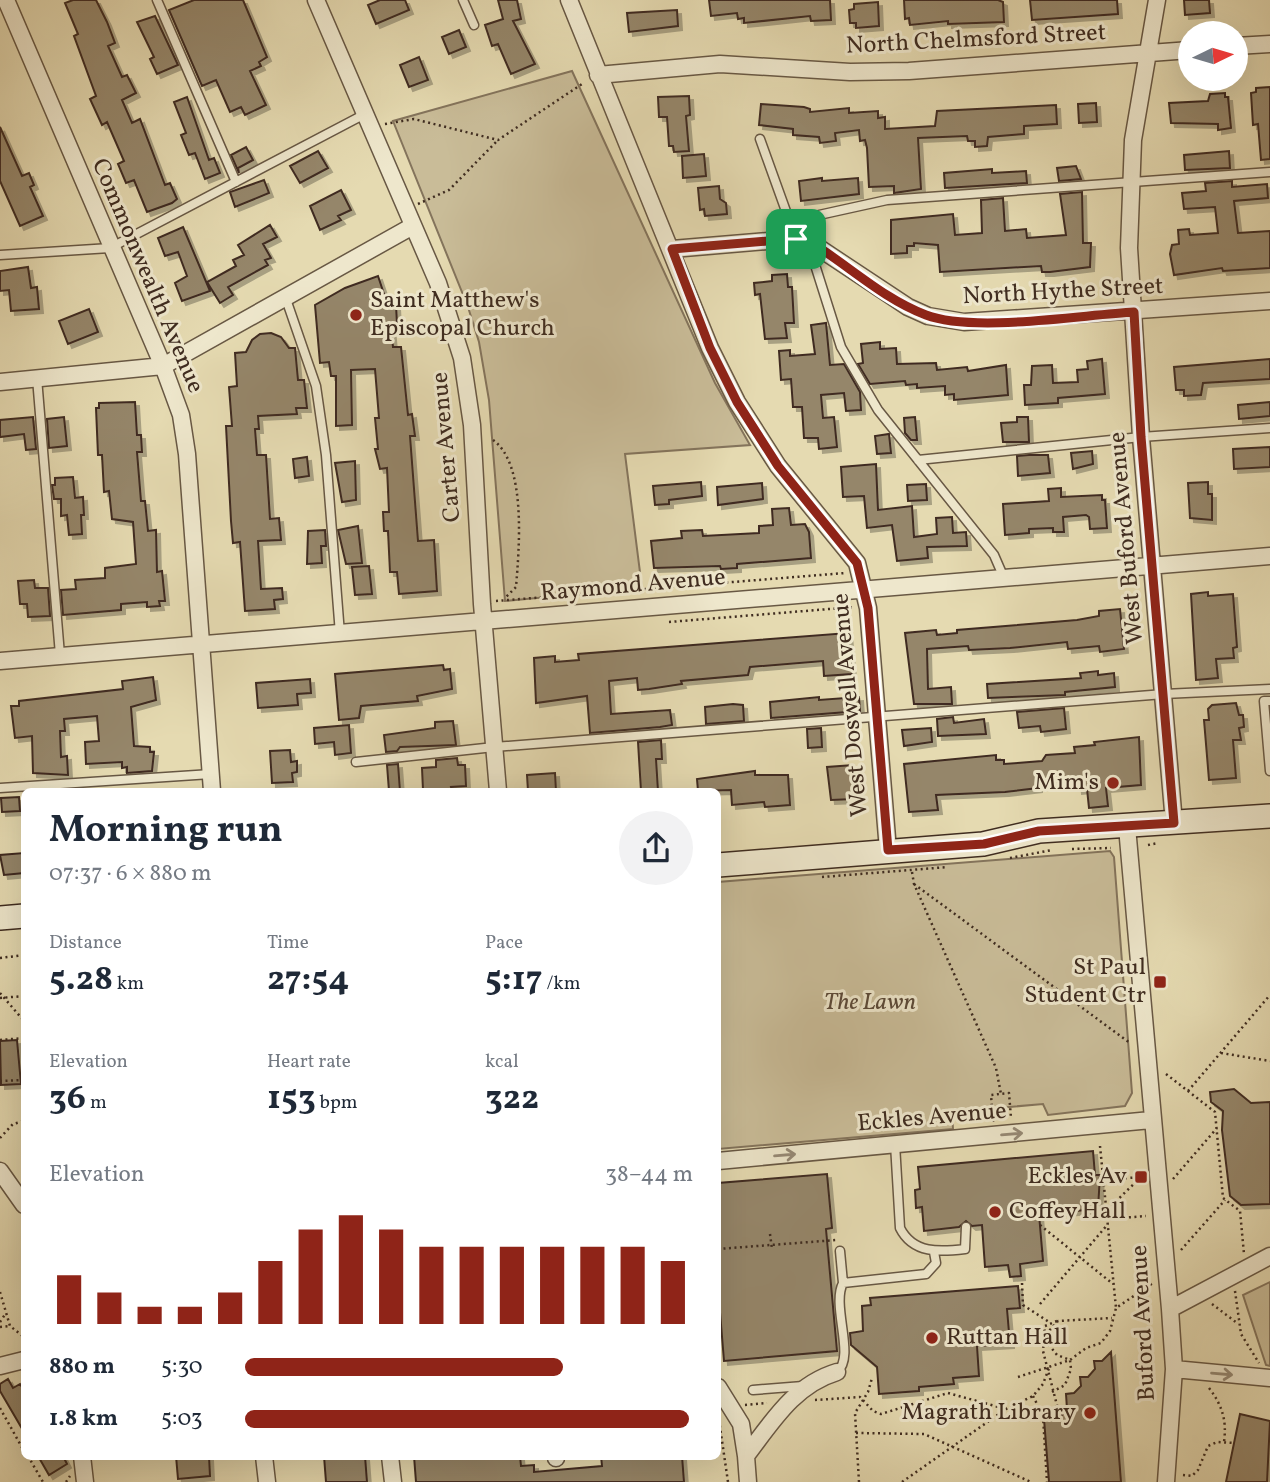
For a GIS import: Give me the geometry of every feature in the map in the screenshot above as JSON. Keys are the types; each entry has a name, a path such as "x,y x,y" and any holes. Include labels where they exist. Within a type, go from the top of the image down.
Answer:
{"main road":[{"path":"721,865 984,844 1039,831 1270,816"},
{"path":"0,918 21,916"}],"street":[{"name":"Commonwealth Avenue","path":"6,0 110,248 163,366 181,415 187,454 212,788"},
{"name":"Carter Avenue","path":"316,0 411,227 438,283 462,358 472,425 498,788"},
{"name":"West Doswell Avenue","path":"569,0 597,75 672,249 710,348 737,402 778,466 857,563 866,588 888,850"},
{"name":"West Buford Avenue","path":"1157,0 1133,140 1129,248 1141,437 1174,823"},
{"path":"1248,45 1270,44"},
{"name":"North Chelmsford Street","path":"597,75 720,64 850,72 909,71 1178,51"},
{"path":"0,382 163,366 411,227"},
{"path":"672,249 803,240"},
{"name":"North Hythe Street","path":"803,240 908,307 946,320 984,323 1270,301"},
{"name":"Raymond Avenue","path":"0,661 1270,556"},
{"name":"Buford Avenue","path":"1127,827 1170,1310 1174,1369 1173,1479"},
{"name":"Eckles Avenue","path":"721,1161 1151,1120"},
{"path":"0,1171 21,1201"},
{"path":"1170,1310 1270,1256"},
{"path":"0,1366 21,1361"},
{"path":"1174,1369 1266,1374"},
{"path":"746,1456 789,1401 806,1385 837,1372"},
{"path":"721,1391 741,1424 748,1482"},
{"path":"82,1460 85,1482"},
{"path":"264,1460 267,1482"},
{"path":"390,1460 393,1482"}],"lane":[{"path":"157,0 236,182"},
{"path":"463,0 474,25"},
{"path":"0,255 110,248 236,182 368,121"},
{"path":"760,139 803,240 841,347 878,410 994,555 1004,578"},
{"path":"803,240 809,224 819,215 868,202 1270,172"},
{"path":"286,299 316,386 326,455 340,634"},
{"path":"37,378 61,655"},
{"path":"918,460 1141,437 1270,428"},
{"path":"356,762 494,747 1164,694 1267,689 1270,771"},
{"path":"0,788 211,774"},
{"path":"895,1144 900,1228 914,1244 934,1252 965,1249 966,1227"},
{"path":"837,1372 844,1361 840,1301 844,1283 840,1251"},
{"path":"844,1283 926,1274 936,1263 934,1252"},
{"path":"754,1390 806,1385"}],"path":[{"path":"428,200 449,190 498,139 582,84"},
{"path":"368,121 414,119 498,139"},
{"path":"493,440 500,445 516,481 520,548 516,587 505,598"},
{"path":"496,601 505,598 851,572"},
{"path":"912,872 914,884 996,1068 1001,1094"},
{"path":"914,884 1130,1044"},
{"path":"0,958 21,955"},
{"path":"0,993 21,1018"},
{"path":"1188,1091 1270,995"},
{"path":"2,998 21,996"},
{"path":"0,1040 21,1038"},
{"path":"1221,1053 1270,1061"},
{"path":"1167,1074 1215,1112 1225,1200 1240,1211 1244,1257"},
{"path":"0,1081 21,1080"},
{"path":"994,1135 991,1095 1009,1093 1013,1134"},
{"path":"0,1138 13,1124 21,1122"},
{"path":"1172,1180 1217,1128"},
{"path":"1018,1377 1070,1360 1105,1340 1116,1308 1100,1146"},
{"path":"1103,1180 1141,1177 1107,1210"},
{"path":"1178,1253 1225,1200"},
{"path":"1107,1219 1147,1216"},
{"path":"1040,1224 1114,1284"},
{"path":"1040,1304 1108,1224"},
{"path":"770,1234 772,1249"},
{"path":"721,1249 835,1239 840,1251"},
{"path":"1022,1283 1023,1305 1049,1322 1112,1318"},
{"path":"1116,1308 1153,1283"},
{"path":"1236,1291 1238,1324"},
{"path":"0,1292 10,1326 21,1334"},
{"path":"1212,1304 1238,1324 1266,1374"},
{"path":"0,1322 6,1313"},
{"path":"1058,1321 1049,1331 1049,1345 1057,1354 1070,1360"},
{"path":"1049,1322 1045,1326 1042,1342 1060,1417"},
{"path":"0,1327 10,1326"},
{"path":"1052,1391 1065,1385 1070,1360"},
{"path":"902,1482 1006,1409 1033,1396 1043,1384 1049,1367"},
{"path":"859,1482 855,1413 863,1402 872,1378"},
{"path":"1201,1381 1220,1403 1224,1416 1224,1442"},
{"path":"721,1408 860,1397 873,1411 888,1414 948,1393 1006,1409"},
{"path":"1033,1396 1043,1416 1048,1482"},
{"path":"0,1408 21,1446"},
{"path":"721,1430 728,1482"},
{"path":"856,1433 915,1432 1031,1482"},
{"path":"1173,1479 1192,1476 1198,1470 1208,1446 1224,1442 1234,1443"},
{"path":"30,1460 43,1482"},
{"path":"1192,1476 1195,1482"}],"green space":[{"path":"572,71 715,383 750,445 625,454 642,588 505,601 489,400 479,342 468,307 393,121"},
{"name":"The Lawn","path":"1110,851 1114,857 1132,1093 1125,1106 1048,1115 1043,1104 952,1112 953,1129 721,1149 721,882"},
{"path":"1270,1282 1270,1366 1266,1365 1243,1295"}],"building":[{"path":"73,0 96,0 107,22 115,43 108,46 122,77 127,75 136,93 122,100 132,123 140,119 165,185 170,183 177,199 172,203 147,212 134,180 126,183 118,164 124,161 107,122 102,125 90,99 96,96 74,36 78,34 65,3"},
{"path":"194,0 243,0 267,57 259,62 261,66 250,71 266,105 245,115 241,107 230,112 216,80 202,86 169,10"},
{"path":"380,0 405,0 409,10 376,24 368,5"},
{"path":"498,0 517,0 521,19 513,21 535,64 511,74 498,44 492,46 485,25 503,19"},
{"path":"709,0 830,0 831,20 811,21 810,16 744,23 744,18 738,19 737,13 711,16"},
{"path":"904,0 998,0 1003,2 1004,22 948,24 948,21 910,25 909,18 905,19"},
{"path":"1030,0 1117,0 1118,14 1032,20"},
{"path":"1184,0 1209,0 1210,13 1185,15"},
{"path":"878,2 879,26 856,28 856,23 850,23 849,10 854,9 854,4"},
{"path":"677,10 678,26 629,32 627,13"},
{"path":"155,16 178,65 157,74 150,59 154,57 137,22"},
{"path":"459,30 466,47 449,54 442,37"},
{"path":"419,57 428,80 409,87 400,65"},
{"path":"1270,87 1270,159 1261,160 1258,124 1253,125 1251,93 1256,92 1256,88"},
{"path":"1225,93 1225,97 1228,97 1231,128 1218,130 1218,124 1171,123 1169,103 1208,101 1210,94"},
{"path":"689,96 690,115 686,116 689,151 674,152 673,146 669,146 667,117 659,117 658,97"},
{"path":"187,97 209,160 214,158 220,173 205,179 195,153 189,155 181,135 186,133 174,102"},
{"path":"1096,103 1097,122 1079,123 1078,104"},
{"path":"761,104 804,107 810,109 810,112 849,108 849,113 878,111 878,118 885,117 885,129 935,126 937,111 1056,105 1057,124 1024,126 1024,134 988,137 987,146 975,147 975,141 968,141 967,136 918,138 921,189 894,193 894,186 869,187 867,148 865,140 860,141 859,130 835,133 836,141 820,143 819,137 793,135 793,129 759,125"},
{"path":"0,127 22,176 29,173 34,185 30,187 43,216 20,226 0,181"},
{"path":"246,147 253,160 238,168 239,173 231,155"},
{"path":"318,151 328,168 300,183 290,166"},
{"path":"1229,151 1230,168 1185,170 1184,155"},
{"path":"704,154 706,176 683,178 682,156"},
{"path":"1076,166 1081,179 1059,181 1057,168"},
{"path":"992,169 992,173 1026,171 1027,183 945,188 944,173"},
{"path":"822,178 822,181 858,178 859,194 801,201 799,181"},
{"path":"264,180 269,193 235,207 230,192"},
{"path":"1232,181 1232,187 1267,184 1268,198 1234,201 1238,233 1270,231 1270,268 1223,271 1222,268 1174,275 1170,254 1172,245 1179,244 1178,230 1189,229 1190,235 1218,233 1215,207 1184,209 1182,193 1206,191 1205,183"},
{"path":"719,186 720,199 726,203 727,214 705,216 704,209 700,210 698,188"},
{"path":"341,190 351,210 338,216 341,220 320,230 310,206"},
{"path":"1082,192 1083,243 1091,243 1090,267 1050,272 1042,272 1041,266 940,272 938,245 914,243 914,246 907,246 907,253 891,254 891,220 953,214 955,235 982,233 981,200 1003,198 1005,231 1026,229 1027,238 1066,235 1060,194"},
{"path":"270,225 277,237 263,244 271,258 265,260 268,265 228,287 233,295 220,303 207,282 236,266 233,260 244,255 238,245"},
{"path":"183,227 210,291 182,301 175,283 187,276 178,252 165,256 158,238"},
{"path":"28,267 31,288 37,287 39,309 11,311 9,290 0,291 0,271"},
{"path":"787,274 788,287 792,287 794,323 785,323 787,338 765,339 760,294 755,295 754,283 772,281 772,275"},
{"path":"378,276 388,306 396,305 397,324 391,325 393,347 401,347 408,415 412,414 415,436 410,436 418,541 434,540 437,591 399,594 397,572 390,572 388,531 384,531 383,512 389,512 387,468 380,469 375,449 378,449 375,418 379,418 375,369 351,370 352,425 336,426 336,376 331,376 329,362 320,363 315,305 345,288"},
{"path":"89,309 98,332 68,344 59,321"},
{"path":"826,323 830,365 844,364 860,392 861,410 846,411 844,393 821,395 823,418 834,417 837,447 819,449 818,438 804,438 802,407 793,407 791,379 781,380 779,351 790,350 790,356 815,354 811,325"},
{"path":"271,333 281,337 289,348 295,348 298,380 304,380 307,408 296,408 297,414 258,416 259,429 255,429 257,455 266,455 270,519 279,518 281,540 258,541 261,589 282,588 283,599 274,600 275,609 245,611 240,542 233,543 231,521 226,426 232,426 229,387 237,386 235,353 246,352 252,340 260,334"},
{"path":"880,342 880,349 896,348 897,364 936,363 937,370 967,367 968,371 1006,365 1008,395 954,400 954,394 945,395 945,386 917,388 917,384 906,385 905,381 870,384 858,364 863,363 861,344"},
{"path":"1102,359 1105,394 1058,398 1058,403 1025,405 1024,385 1031,385 1032,366 1052,365 1053,383 1078,382 1077,370 1088,369 1087,361"},
{"path":"1270,359 1270,379 1203,383 1201,395 1184,396 1184,390 1176,390 1174,367"},
{"path":"135,402 137,435 141,435 142,452 137,452 141,501 145,501 148,531 156,530 157,572 162,571 165,601 159,601 160,606 147,607 147,602 121,604 121,610 63,615 61,590 76,589 75,580 105,578 105,568 136,564 133,522 112,519 109,491 104,492 102,455 98,455 96,408 99,408 99,403"},
{"path":"1270,402 1270,416 1239,419 1238,405"},
{"path":"33,417 36,449 26,450 24,434 0,437 0,420"},
{"path":"64,417 67,446 49,448 47,419"},
{"path":"915,417 917,440 911,440 905,433 904,418"},
{"path":"1017,417 1028,417 1029,442 1003,442 1001,423 1017,422"},
{"path":"889,434 891,453 877,454 875,436"},
{"path":"1270,447 1270,467 1234,469 1233,449"},
{"path":"1092,451 1093,464 1073,469 1071,453"},
{"path":"1048,455 1050,473 1018,476 1017,456"},
{"path":"307,457 309,476 295,478 293,459"},
{"path":"355,461 356,500 342,502 335,463"},
{"path":"876,464 878,510 912,506 914,537 937,534 936,518 952,517 953,533 966,532 967,546 927,547 928,558 897,561 892,525 867,528 864,496 843,497 841,467"},
{"path":"73,477 75,498 83,497 84,515 81,515 82,534 69,535 67,515 61,516 61,499 54,499 52,485 55,485 55,478"},
{"path":"701,482 702,496 669,500 669,504 655,505 653,486"},
{"path":"1208,482 1208,494 1212,494 1212,520 1190,518 1188,483"},
{"path":"762,483 763,499 718,505 717,487"},
{"path":"926,484 927,500 908,501 907,485"},
{"path":"1061,488 1061,497 1102,495 1102,500 1105,500 1107,528 1090,529 1089,517 1086,515 1063,517 1064,532 1053,532 1053,528 1029,529 1029,533 1005,535 1003,504 1049,501 1048,489"},
{"path":"789,508 791,525 805,524 809,532 811,558 737,564 737,568 654,568 651,541 682,538 681,531 702,530 703,536 759,533 759,526 773,525 772,509"},
{"path":"358,526 362,563 346,564 338,530"},
{"path":"325,530 326,546 321,546 322,563 307,564 308,531"},
{"path":"369,566 372,594 355,595 352,567"},
{"path":"34,580 35,588 48,588 50,616 28,617 27,604 20,604 18,581"},
{"path":"1208,592 1208,596 1233,594 1237,647 1233,648 1234,658 1216,659 1218,678 1196,680 1191,594"},
{"path":"1120,609 1124,649 1100,652 1099,646 1068,649 1067,642 1010,648 969,650 968,646 927,649 928,689 951,687 952,704 914,704 905,633 936,630 937,635 957,633 957,630 1077,620 1099,616 1099,611"},
{"path":"848,633 852,674 824,676 823,661 750,667 748,675 681,681 682,684 649,689 638,690 637,678 609,681 611,714 670,710 672,725 590,733 587,696 536,703 534,658 555,656 555,662 579,660 578,654"},
{"path":"443,665 444,670 450,669 452,689 417,696 418,701 361,706 359,718 339,720 335,674"},
{"path":"1098,671 1098,675 1114,673 1115,687 1065,692 1065,695 988,698 987,684 1081,678 1080,673"},
{"path":"153,677 156,700 131,707 134,746 150,747 150,752 154,752 152,771 127,773 127,767 122,768 122,762 86,764 85,742 99,741 97,716 64,719 65,731 60,731 61,757 67,756 68,775 33,773 32,736 15,738 11,706 19,706 19,701 123,689 122,681"},
{"path":"310,679 311,693 297,694 298,705 258,708 256,683"},
{"path":"819,697 819,700 859,697 860,711 771,718 770,702"},
{"path":"1236,703 1239,715 1243,715 1244,727 1239,728 1241,740 1233,740 1236,778 1209,780 1204,720 1209,720 1208,709 1212,705"},
{"path":"743,705 744,721 706,724 705,707"},
{"path":"1064,708 1066,729 1041,732 1040,726 1019,728 1017,712"},
{"path":"953,717 954,723 984,719 986,734 938,736 937,719"},
{"path":"453,721 456,745 400,747 397,751 386,752 384,735 435,728 435,722"},
{"path":"349,725 351,753 335,755 334,742 315,744 314,728"},
{"path":"821,728 822,747 808,748 807,729"},
{"path":"931,728 932,742 904,746 902,730"},
{"path":"1139,737 1141,785 1106,788 1108,806 1089,808 1087,789 1078,790 1077,780 1038,783 1038,788 1005,792 936,795 938,810 909,812 904,764 996,755 996,760 1004,760 1004,764 1042,761 1046,755 1075,753 1074,747 1095,745 1094,742"},
{"path":"661,740 662,759 656,759 658,788 641,788 638,742"},
{"path":"290,750 291,762 297,761 297,772 292,773 293,782 272,783 270,751"},
{"path":"457,758 458,765 465,765 466,786 423,788 422,768 436,767 436,760"},
{"path":"398,764 400,788 389,788 387,765"},
{"path":"853,765 854,799 831,800 827,767"},
{"path":"755,771 755,775 788,775 790,805 765,807 764,802 732,805 731,790 698,788 697,779"},
{"path":"555,773 556,788 528,788 527,775"},
{"path":"19,797 20,811 2,812 1,798"},
{"path":"21,853 21,873 4,875 0,855"},
{"path":"17,1040 21,1084 1,1085 0,1041"},
{"path":"1234,1089 1251,1103 1270,1102 1270,1204 1241,1205 1230,1196 1222,1130 1223,1111 1211,1102 1210,1092"},
{"name":"Coffey Hall","path":"1093,1151 1095,1175 1100,1175 1098,1209 1039,1214 1043,1261 1020,1264 1021,1276 1010,1277 1008,1265 985,1267 982,1225 972,1226 966,1221 959,1227 924,1231 922,1207 916,1208 915,1190 920,1189 918,1167"},
{"path":"827,1174 832,1228 826,1229 837,1351 724,1361 721,1324 721,1183"},
{"name":"Ruttan Hall","path":"1018,1286 1020,1308 1007,1309 1010,1344 977,1346 979,1376 953,1378 954,1384 919,1387 919,1391 879,1394 877,1367 851,1345 850,1333 863,1331 862,1306 871,1305 870,1298"},
{"name":"Magrath Library","path":"1111,1352 1121,1482 1049,1482 1044,1419 1060,1417 1067,1409 1066,1394 1074,1393 1081,1386 1080,1377 1088,1377 1095,1369 1094,1361 1102,1361"},
{"path":"8,1379 13,1388 21,1386 21,1427 0,1391 0,1384"},
{"path":"1240,1414 1270,1421 1267,1482 1226,1482"},
{"path":"40,1460 65,1460 67,1464 49,1475"},
{"path":"176,1460 209,1460 210,1476 178,1479"},
{"path":"324,1460 365,1460 367,1482 326,1482"},
{"path":"414,1460 520,1460 521,1466 534,1465 534,1472 602,1466 601,1460 682,1460 684,1482 416,1482"}],"place":[{"name":"Saint Matthew's Episcopal Church","path":"356,315"},
{"name":"Mim's","path":"1113,783"},
{"name":"St Paul Student Ctr","path":"1160,982"},
{"name":"Eckles Av","path":"1141,1177"},
{"name":"Coffey Hall","path":"995,1212"},
{"name":"Ruttan Hall","path":"932,1338"},
{"name":"Magrath Library","path":"1090,1413"}],"route":[{"path":"804,238 908,307 946,320 984,323 1134,312 1141,437 1174,823 1039,831 984,844 888,850 866,588 857,563 778,466 737,402 710,348 672,249 796,239 804,238"}]}
